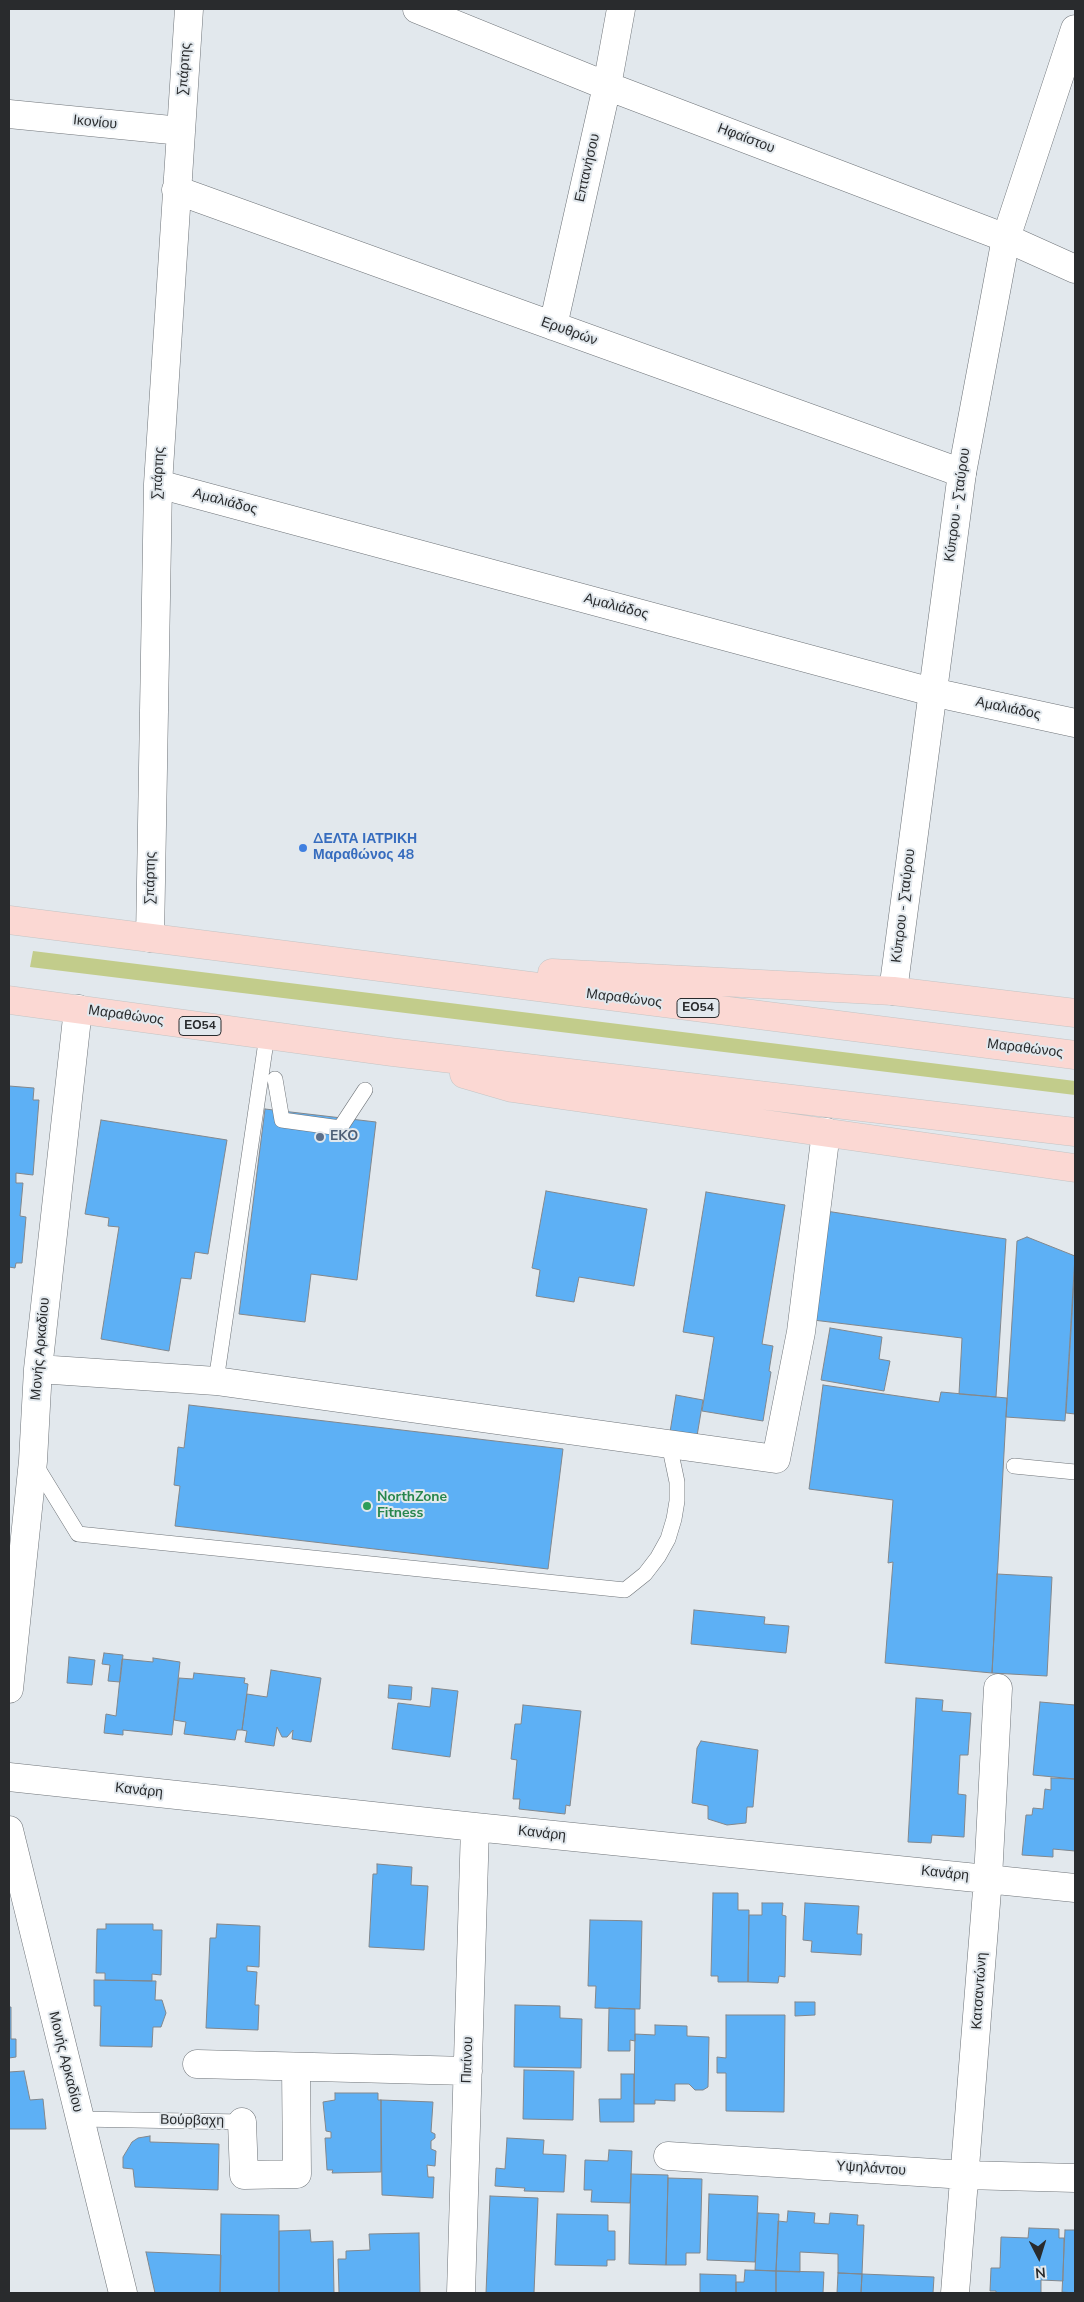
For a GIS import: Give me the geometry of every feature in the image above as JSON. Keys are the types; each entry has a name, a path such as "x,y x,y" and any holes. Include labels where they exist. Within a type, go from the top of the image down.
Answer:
{"main road":[{"name":"Μαραθώνος","path":"9,920 1075,1055"},
{"name":"Μαραθώνος","path":"321,961 893,991 1075,1013"},
{"name":"Μαραθώνος","path":"9,1000 391,1052 1075,1132"},
{"name":"Μαραθώνος","path":"391,1052 512,1088 1075,1168"}],"street":[{"name":"Σπάρτης","path":"150,938 158,484 189,9"},
{"name":"Ηφαίστου","path":"418,9 606,86 1006,238 1075,269"},
{"name":"Επτανήσου","path":"553,326 621,9"},
{"name":"Κύπρου - Σταύρου","path":"893,991 962,472 1006,238 1075,29"},
{"name":"Ικονίου","path":"9,114 180,131"},
{"name":"Ερυθρών","path":"176,190 962,472"},
{"name":"Αμαλιάδος","path":"158,484 932,692 1075,724"},
{"name":"Μονής Αρκαδίου","path":"9,1689 19,1490 32,1461 38,1369 78,1009"},
{"path":"38,1369 216,1382 776,1459 800,1332 826,1132"},
{"name":"Κατσαντώνη","path":"955,2293 988,1878 998,1688"},
{"name":"Κανάρη","path":"9,1777 1075,1888"},
{"name":"Πιπίνου","path":"462,2293 475,1827"},
{"name":"Μονής Αρκαδίου","path":"9,1830 123,2293"},
{"path":"197,2064 468,2071"},
{"name":"Βούρβαχη","path":"242,2122 244,2175 297,2174 296,2066"},
{"name":"Υψηλάντου","path":"668,2156 965,2175 1075,2178"}],"lane":[{"path":"216,1382 267,1035"},
{"path":"275,1078 282,1120 340,1128 366,1090"},
{"path":"32,1461 78,1534 625,1590 645,1574 658,1557 668,1539 674,1520 677,1482 668,1444"},
{"path":"1014,1466 1075,1472"},
{"name":"Βούρβαχη","path":"79,2119 242,2122"}],"green space":[{"path":"33,951 1075,1081 1075,1095 30,967"}],"building":[{"path":"9,1086 34,1088 33,1100 39,1100 33,1175 16,1173 16,1183 23,1183 20,1216 26,1217 22,1263 16,1263 15,1268 9,1267"},
{"path":"265,1109 376,1122 357,1280 311,1274 305,1322 239,1314"},
{"path":"101,1120 227,1140 208,1254 195,1252 191,1279 181,1278 169,1351 101,1339 119,1227 108,1226 109,1218 85,1214"},
{"path":"546,1191 647,1209 634,1286 579,1277 574,1302 536,1296 540,1270 532,1268"},
{"path":"706,1192 785,1205 762,1344 773,1346 763,1421 702,1411 714,1337 683,1332"},
{"path":"826,1211 1006,1239 996,1397 959,1394 962,1338 813,1320"},
{"path":"1027,1237 1075,1256 1065,1421 1006,1417 1017,1241"},
{"path":"1075,1264 1075,1414 1066,1413"},
{"path":"830,1328 882,1337 879,1359 890,1361 884,1391 821,1380"},
{"path":"823,1385 939,1402 941,1392 1007,1398 992,1673 885,1663 893,1562 888,1563 893,1500 809,1489"},
{"path":"676,1395 703,1400 697,1436 670,1432"},
{"name":"NorthZone Fitness","path":"189,1405 563,1449 548,1569 175,1526 180,1486 174,1485 178,1447 184,1448"},
{"path":"997,1574 1052,1577 1047,1676 992,1673"},
{"path":"694,1610 765,1617 764,1624 789,1626 786,1653 691,1644"},
{"path":"104,1653 123,1655 120,1682 108,1681 110,1665 102,1664"},
{"path":"69,1657 95,1660 92,1685 67,1683"},
{"path":"153,1658 180,1662 172,1735 123,1730 123,1735 104,1733 106,1714 116,1716 122,1659 153,1662"},
{"path":"271,1670 321,1678 311,1742 292,1739 293,1730 287,1737 282,1737 277,1727 274,1746 245,1742 247,1731 242,1730 247,1694 267,1697"},
{"path":"194,1673 245,1678 244,1683 248,1684 242,1730 237,1730 235,1740 184,1734 186,1722 174,1720 179,1678 193,1679"},
{"path":"389,1685 412,1687 411,1700 388,1698"},
{"path":"432,1688 458,1691 450,1757 392,1749 398,1703 430,1707"},
{"path":"916,1698 943,1700 942,1711 971,1713 968,1755 960,1755 958,1794 966,1795 964,1837 932,1835 931,1843 908,1842"},
{"path":"1040,1702 1075,1705 1075,1779 1033,1775"},
{"path":"523,1705 581,1711 570,1806 566,1805 565,1814 519,1809 520,1799 513,1799 517,1760 511,1759 515,1724 521,1724"},
{"path":"701,1741 758,1750 753,1807 747,1807 746,1823 727,1825 708,1819 708,1806 692,1803 697,1748"},
{"path":"1051,1778 1075,1779 1075,1851 1053,1849 1053,1857 1022,1855 1026,1815 1032,1815 1033,1808 1043,1809 1045,1789 1051,1790"},
{"path":"377,1864 412,1867 411,1885 428,1886 424,1950 369,1947 373,1874 377,1874"},
{"path":"713,1893 738,1893 738,1910 749,1910 748,1982 718,1982 718,1976 711,1976"},
{"path":"762,1903 783,1903 782,1915 786,1916 785,1977 779,1976 778,1983 748,1982 749,1915 762,1915"},
{"path":"805,1903 859,1906 857,1934 862,1934 861,1955 811,1952 812,1941 803,1940"},
{"path":"590,1920 642,1921 640,2009 595,2008 596,1986 588,1986"},
{"path":"106,1924 153,1924 153,1930 162,1930 161,1975 152,1974 152,1981 105,1980 105,1973 96,1973 97,1929 106,1929"},
{"path":"217,1924 260,1926 259,1967 247,1966 247,1971 257,1972 255,2005 259,2005 258,2030 206,2028 210,1938 216,1938"},
{"path":"94,1980 156,1981 155,2000 162,2000 166,2013 161,2027 153,2027 152,2047 100,2046 101,2006 94,2006"},
{"path":"795,2002 815,2002 815,2015 795,2016"},
{"path":"515,2005 560,2006 560,2018 582,2019 581,2068 514,2067"},
{"path":"9,2007 11,2007 11,2039 16,2039 16,2057 9,2058"},
{"path":"609,2008 635,2009 635,2041 630,2040 630,2051 608,2051"},
{"path":"726,2015 785,2015 784,2112 726,2111 726,2073 717,2073 717,2057 726,2058"},
{"path":"655,2025 687,2026 687,2036 709,2037 708,2087 703,2090 695,2090 689,2084 675,2084 675,2101 655,2100 655,2104 634,2104 635,2034 655,2035"},
{"path":"524,2070 574,2071 573,2120 523,2119"},
{"path":"24,2071 30,2100 43,2099 46,2129 9,2129 9,2072"},
{"path":"621,2074 634,2074 634,2122 600,2122 599,2099 621,2099"},
{"path":"335,2093 378,2093 378,2100 381,2100 381,2172 332,2173 333,2170 327,2170 325,2138 331,2138 331,2132 326,2131 323,2102 335,2100"},
{"path":"381,2100 433,2102 431,2132 435,2134 435,2138 431,2141 431,2149 436,2151 435,2166 427,2165 428,2177 434,2177 433,2198 382,2195"},
{"path":"150,2136 150,2142 219,2144 218,2190 135,2187 133,2169 123,2168 123,2157 132,2142 138,2138"},
{"path":"507,2138 544,2140 543,2154 566,2155 564,2192 524,2191 525,2188 495,2186 496,2168 505,2169"},
{"path":"609,2150 632,2151 630,2203 591,2202 592,2190 584,2190 585,2160 608,2161"},
{"path":"631,2174 668,2175 666,2265 629,2264"},
{"path":"668,2178 702,2179 700,2253 686,2253 686,2265 666,2265"},
{"path":"709,2194 758,2196 755,2262 707,2260"},
{"path":"490,2196 538,2198 534,2293 486,2293"},
{"path":"788,2211 815,2213 814,2223 829,2224 830,2213 858,2215 857,2225 864,2225 862,2274 838,2273 838,2254 800,2252 800,2272 776,2271 778,2221 787,2222"},
{"path":"758,2213 779,2214 776,2271 755,2270"},
{"path":"221,2214 279,2215 279,2293 220,2293"},
{"path":"557,2214 608,2215 608,2231 615,2231 615,2260 607,2260 607,2266 555,2265"},
{"path":"1029,2228 1059,2229 1059,2238 1064,2238 1063,2281 1041,2280 1041,2293 996,2293 996,2291 990,2291 991,2268 1000,2268 1001,2237 1028,2238"},
{"path":"310,2230 311,2242 333,2241 334,2293 279,2293 279,2231"},
{"path":"1065,2230 1075,2230 1075,2293 1062,2292"},
{"path":"419,2233 420,2293 339,2293 338,2259 346,2259 346,2251 370,2250 369,2234"},
{"path":"146,2252 221,2255 220,2293 155,2293"},
{"path":"745,2270 776,2271 776,2293 736,2293 736,2282 744,2282"},
{"path":"776,2271 824,2272 823,2293 776,2293"},
{"path":"838,2273 862,2274 861,2293 837,2293"},
{"path":"700,2274 736,2275 736,2293 700,2293"},
{"path":"862,2274 934,2277 933,2293 861,2293"}],"place":[{"name":"ΔΕΛΤΑ ΙΑΤΡΙΚΗ Μαραθώνος 48","path":"303,848"},
{"name":"EKO","path":"320,1137"},
{"name":"NorthZone Fitness","path":"367,1506"}]}
